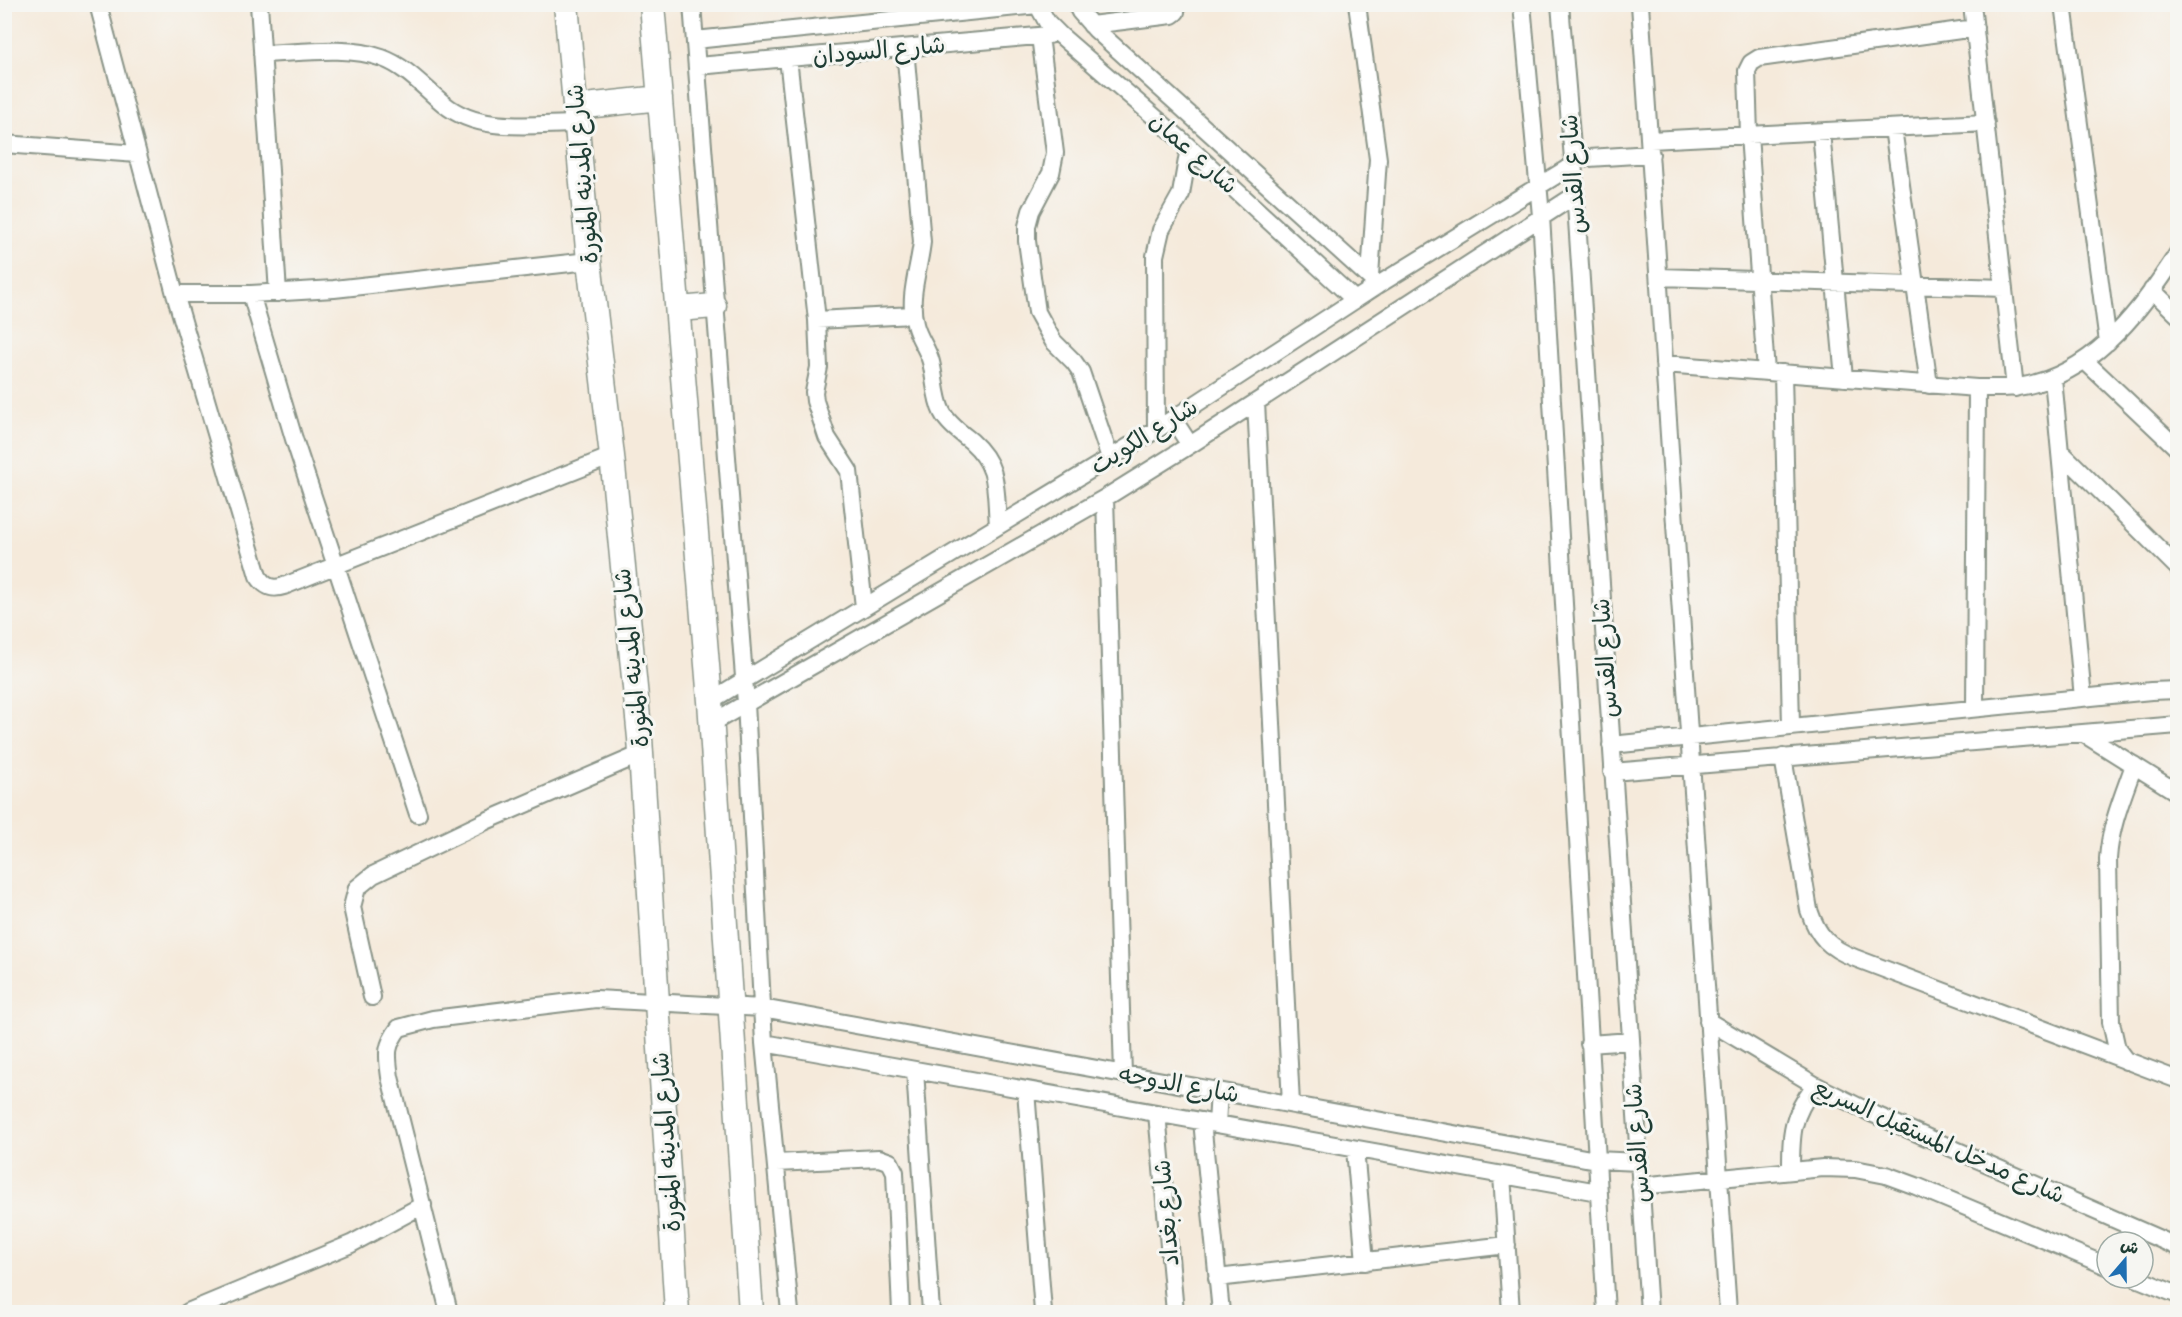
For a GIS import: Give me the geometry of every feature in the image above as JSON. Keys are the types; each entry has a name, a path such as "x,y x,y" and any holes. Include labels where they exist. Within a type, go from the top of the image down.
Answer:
{"main road":[{"name":"شارع المدينه المنورة","path":"567,4 589,261 612,456 641,754 677,1312"},
{"path":"652,4 711,712 751,1312"},
{"path":"576,115 660,98"},
{"path":"678,309 714,306"}],"street":[{"path":"98,4 175,294 258,576 262,583 277,589 612,456"},
{"path":"259,4 278,293"},
{"path":"692,4 746,703 764,1043 790,1312"},
{"name":"شارع عمان","path":"1076,4 1091,25 1374,281"},
{"path":"1091,25 1172,15 1176,12 1177,4"},
{"path":"1357,4 1378,159 1374,281"},
{"path":"1522,4 1541,216 1605,1312"},
{"name":"شارع القدس","path":"1560,4 1573,162 1649,1312"},
{"path":"1640,4 1728,1312"},
{"path":"1972,4 2016,388"},
{"path":"2063,4 2108,342"},
{"name":"شارع السودان","path":"695,40 936,10 1037,5"},
{"name":"شارع عمان","path":"1037,5 1047,22 1060,35 1189,148 1355,300"},
{"path":"1791,726 1775,372 1760,280 1746,71 1751,63 1759,58 1975,28"},
{"name":"شارع السودان","path":"698,66 1060,35"},
{"path":"1040,36 1055,153 1051,173 1031,211 1027,226 1037,312 1053,341 1081,372 1110,458"},
{"path":"1094,64 1111,43"},
{"path":"904,48 922,242 913,284 913,315 919,336 929,355 941,411 991,464 994,473 999,525"},
{"path":"262,54 357,51 382,58 405,70 444,105 460,115 479,122 499,125 576,115"},
{"path":"788,58 818,320 819,367 814,392 815,401 827,436 849,471 864,607"},
{"path":"1573,162 1650,147 1749,135 1986,123"},
{"path":"1893,128 1929,385"},
{"path":"1821,132 1844,378"},
{"path":"4,144 137,154"},
{"path":"1156,429 1155,256 1161,230 1181,194 1189,148"},
{"name":"شارع الكويت","path":"711,712 744,681 1173,419 1355,300 1374,281 1538,187 1573,162"},
{"name":"شارع الكويت","path":"711,712 746,703 1105,498 1574,196"},
{"path":"1664,364 1929,385 2016,388 2053,378 2085,361 2108,342 2152,290 2178,253"},
{"path":"175,294 278,293 413,282 589,261"},
{"path":"1659,278 2004,288"},
{"path":"2152,290 2178,315"},
{"path":"251,294 294,439 418,814"},
{"path":"818,320 913,315"},
{"path":"2085,361 2178,449"},
{"path":"2053,378 2083,698"},
{"path":"1975,708 1977,388"},
{"path":"1256,402 1291,1104"},
{"path":"1173,419 1190,445"},
{"path":"2060,451 2178,568"},
{"path":"1105,498 1122,1074"},
{"path":"1611,745 2083,698 2174,686"},
{"path":"1612,772 2178,725"},
{"path":"2084,734 2178,793"},
{"path":"372,997 352,907 357,888 373,875 486,822 641,754"},
{"path":"1783,758 1809,910 1814,927 1825,941 1855,958 2178,1080"},
{"path":"2126,1061 2117,1049 2111,1022 2108,859 2109,840 2114,821 2134,765"},
{"name":"شارع الدوحه","path":"423,1205 390,1077 387,1051 391,1039 399,1028 433,1019 552,1002 596,999 762,1008 1596,1160 1639,1162"},
{"name":"شارع مدخل المستقبل السريع","path":"1708,1021 1815,1085 1871,1113 2178,1247"},
{"path":"1589,1044 1631,1041"},
{"name":"شارع الدوحه","path":"764,1043 1598,1192"},
{"path":"915,1070 931,1312"},
{"path":"1791,1172 1792,1131 1797,1114 1815,1085"},
{"path":"1026,1090 1043,1312"},
{"name":"شارع بغداد","path":"1219,1091 1210,1123 1217,1278 1221,1312"},
{"name":"شارع بغداد","path":"1157,1113 1175,1312"},
{"path":"1355,1149 1365,1262"},
{"path":"776,1163 879,1158 890,1162 895,1172 901,1312"},
{"name":"شارع مدخل المستقبل السريع","path":"1640,1186 1823,1168 1855,1169 1886,1175 2095,1261"},
{"path":"1502,1174 1511,1312"},
{"path":"188,1312 351,1244 423,1205 449,1312"},
{"path":"1217,1278 1507,1245"},
{"path":"2155,1286 2178,1295"}]}
